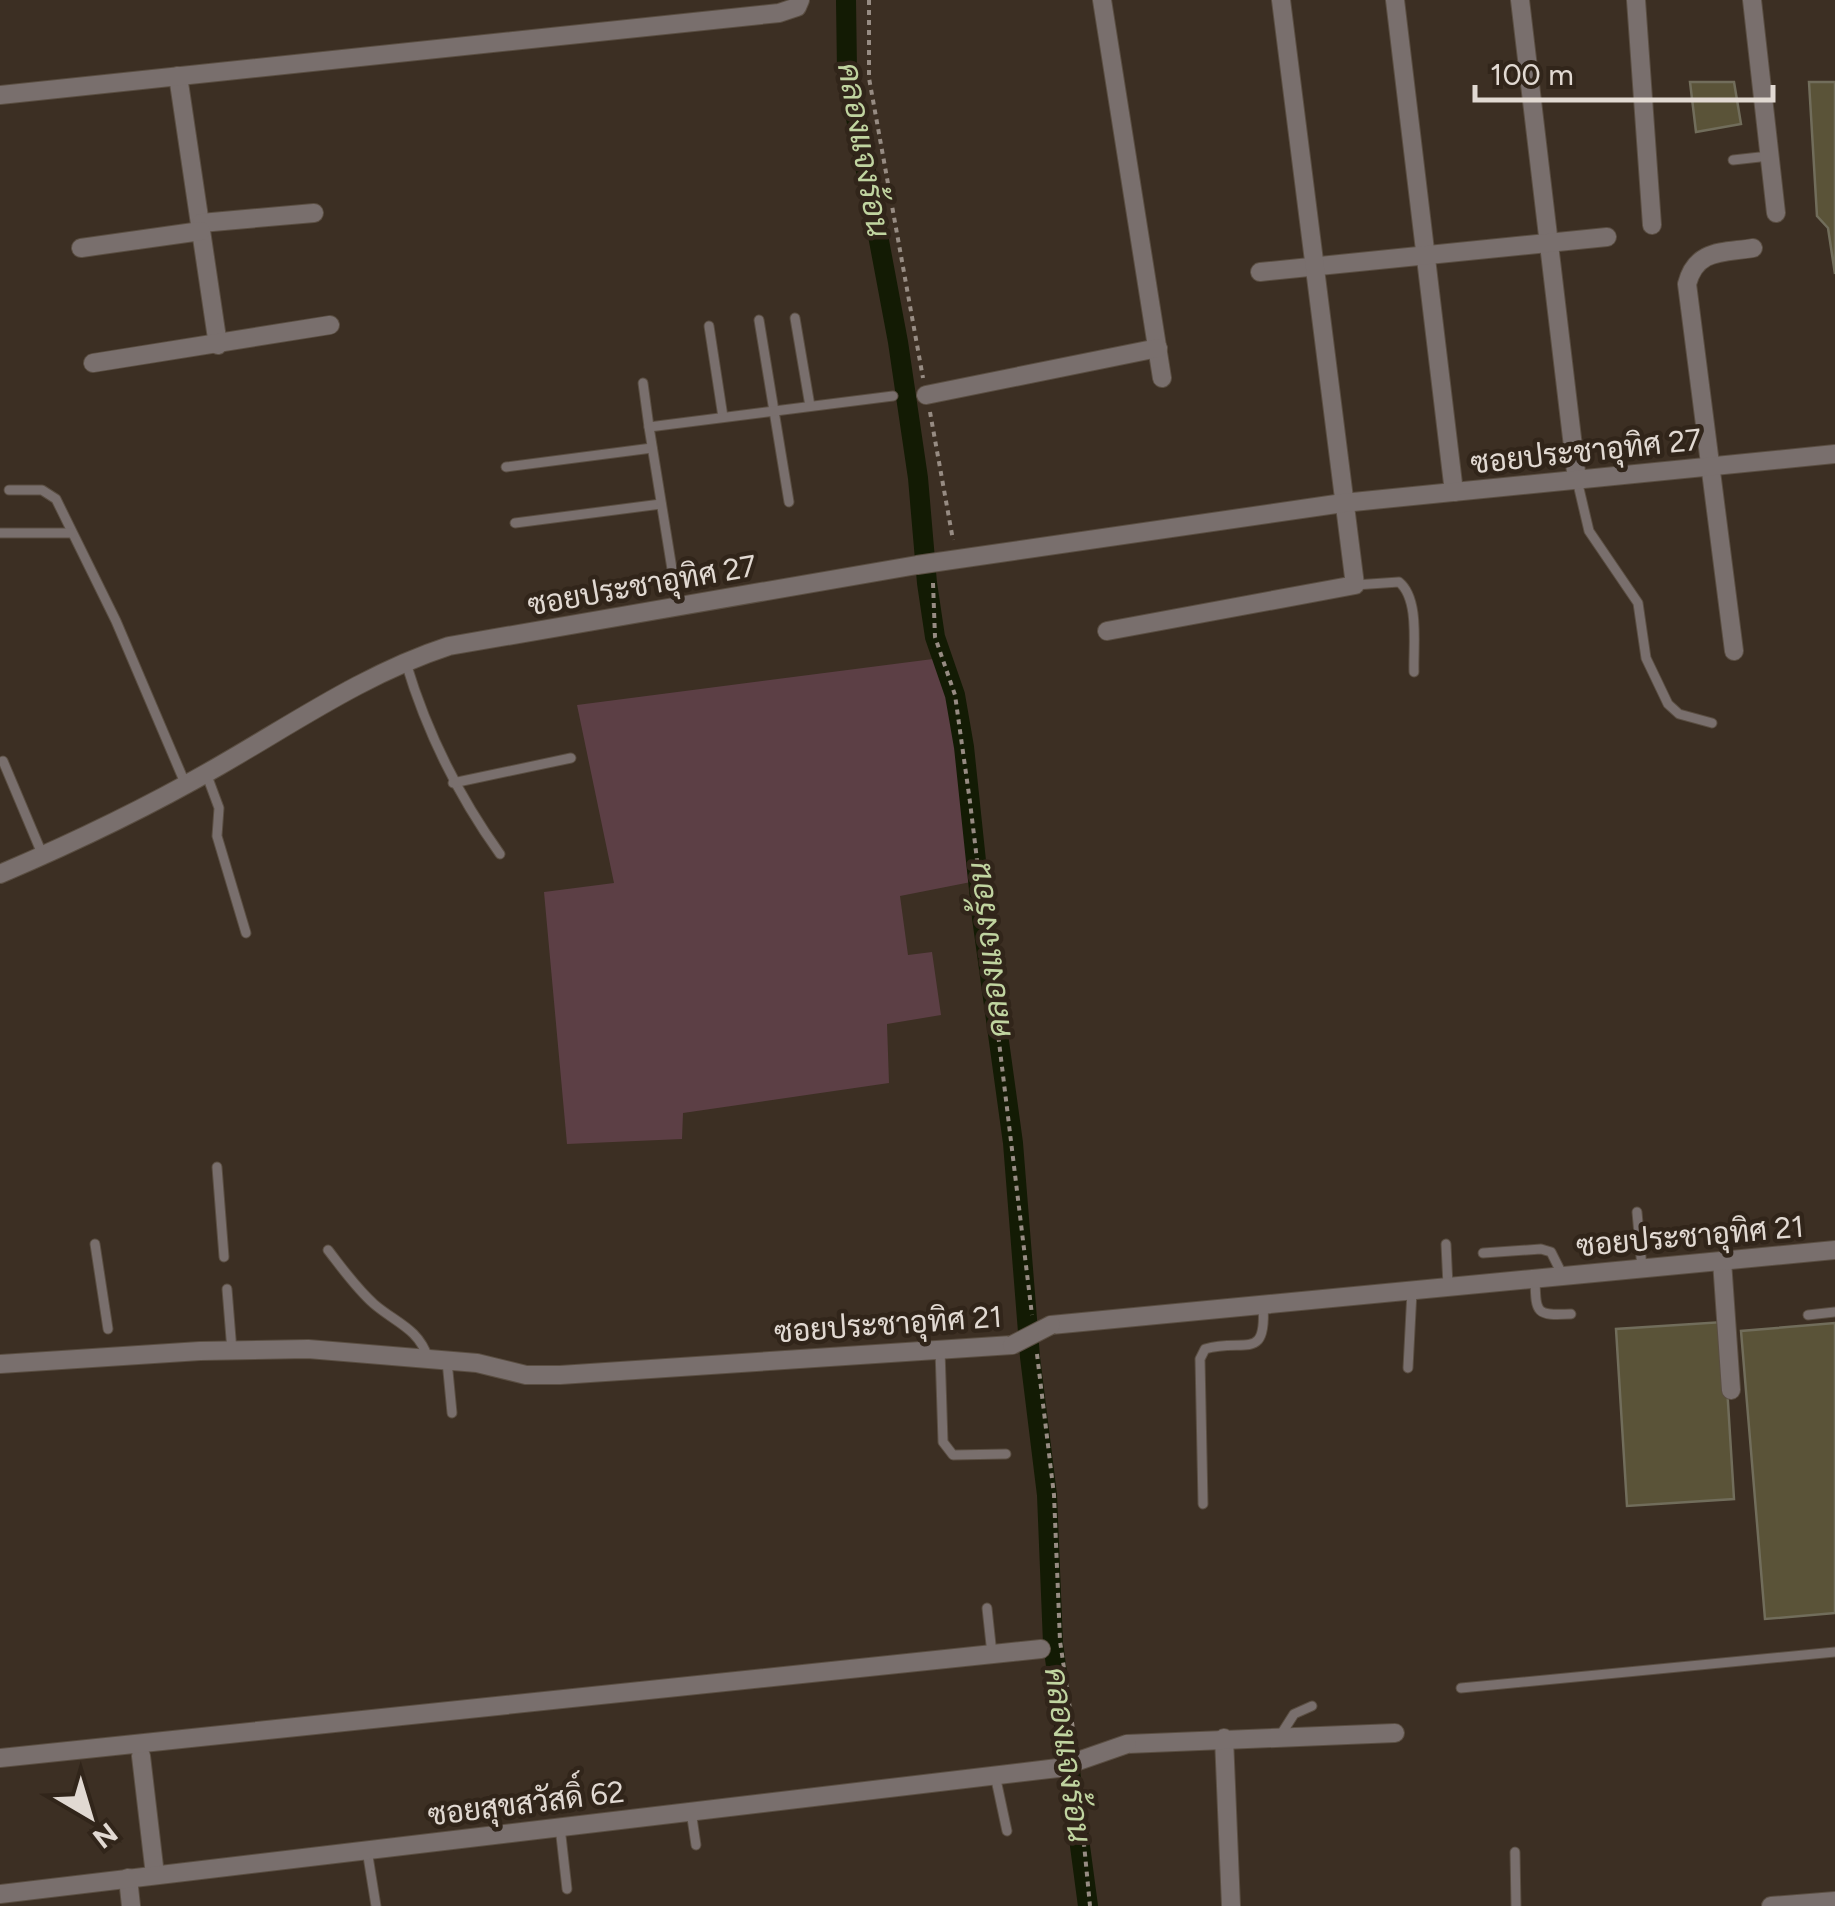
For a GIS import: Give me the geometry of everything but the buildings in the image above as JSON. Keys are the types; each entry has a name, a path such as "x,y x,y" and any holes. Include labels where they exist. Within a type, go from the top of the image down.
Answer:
{"street":[{"path":"0,95 780,13 797,7 800,0"},
{"path":"1102,0 1162,378"},
{"path":"1108,631 1355,585 1281,0"},
{"path":"1395,0 1454,492"},
{"path":"1520,0 1577,480"},
{"path":"1636,0 1652,225"},
{"path":"1752,0 1776,213"},
{"path":"178,76 218,344"},
{"path":"81,248 314,213"},
{"path":"1260,272 1608,237"},
{"path":"1734,651 1686,284 1691,267 1701,259 1752,248"},
{"path":"92,363 330,325"},
{"path":"926,394 1158,348"},
{"name":"ซอยประชาอุทิศ 27","path":"0,874 206,774 376,674 448,646 924,564 1343,503 1835,454"},
{"name":"ซอยประชาอุทิศ 21","path":"0,1364 113,1350 308,1349 437,1359 526,1374 560,1375 1012,1345 1043,1328 1835,1250"},
{"path":"1722,1261 1731,1390"},
{"path":"0,1758 1041,1649"},
{"name":"ซอยสุขสวัสดิ์ 62","path":"0,1894 1058,1768 1128,1744 1395,1733"},
{"path":"1224,1738 1231,1906"},
{"path":"141,1756 155,1875"},
{"path":"128,1878 131,1906"},
{"path":"1771,1906 1835,1900"}],"lane":[{"path":"1733,160 1769,156"},
{"path":"796,318 810,406"},
{"path":"759,320 789,502"},
{"path":"709,326 723,417"},
{"path":"642,382 678,606"},
{"path":"649,427 893,396"},
{"path":"506,467 652,448"},
{"path":"1577,480 1589,531 1638,604 1646,658 1668,704 1679,714 1712,723"},
{"path":"9,490 42,490 56,499 116,620 185,784"},
{"path":"515,523 661,504"},
{"path":"0,533 72,533"},
{"path":"1355,585 1399,582 1406,588 1414,672"},
{"path":"406,660 420,710 453,783 500,854"},
{"path":"453,783 572,758"},
{"path":"3,761 42,856"},
{"path":"206,774 218,808 217,836 246,933"},
{"path":"217,1167 224,1257"},
{"path":"1637,1212 1642,1268"},
{"path":"95,1244 108,1329"},
{"path":"1446,1244 1448,1287"},
{"path":"1483,1253 1541,1249 1550,1252 1562,1276"},
{"path":"328,1250 376,1305 414,1331 437,1359 452,1413"},
{"path":"1535,1279 1536,1306 1540,1312 1546,1316 1571,1314"},
{"path":"227,1289 232,1351"},
{"path":"1408,1368 1412,1290"},
{"path":"1203,1504 1200,1358 1205,1349 1215,1346 1249,1345 1260,1340 1265,1332 1263,1305"},
{"path":"1808,1314 1835,1312"},
{"path":"940,1350 943,1442 947,1449 953,1454 1006,1454"},
{"path":"988,1608 992,1654"},
{"path":"1461,1688 1835,1652"},
{"path":"1280,1736 1294,1714 1312,1706"},
{"path":"995,1775 1007,1831"},
{"path":"690,1811 696,1845"},
{"path":"560,1827 566,1889"},
{"path":"367,1850 376,1906"},
{"path":"1515,1852 1516,1906"}],"path":[{"path":"869,0 868,78 956,560"},
{"path":"924,564 935,637 955,694 1043,1328"},
{"path":"1037,1350 1054,1495 1060,1642 1076,1757"},
{"path":"1078,1776 1090,1906"}],"shaded area":[{"path":"933,659 953,704 959,734 971,882 900,896 908,955 932,952 941,1015 887,1024 889,1083 683,1113 682,1139 567,1144 544,892 614,883 577,705"}],"waterway":[{"name":"คลองแจงร้อน","path":"846,0 847,70 898,342 935,637 955,695 964,747 982,918 1013,1143 1030,1357 1047,1495 1053,1643 1088,1906"}]}
